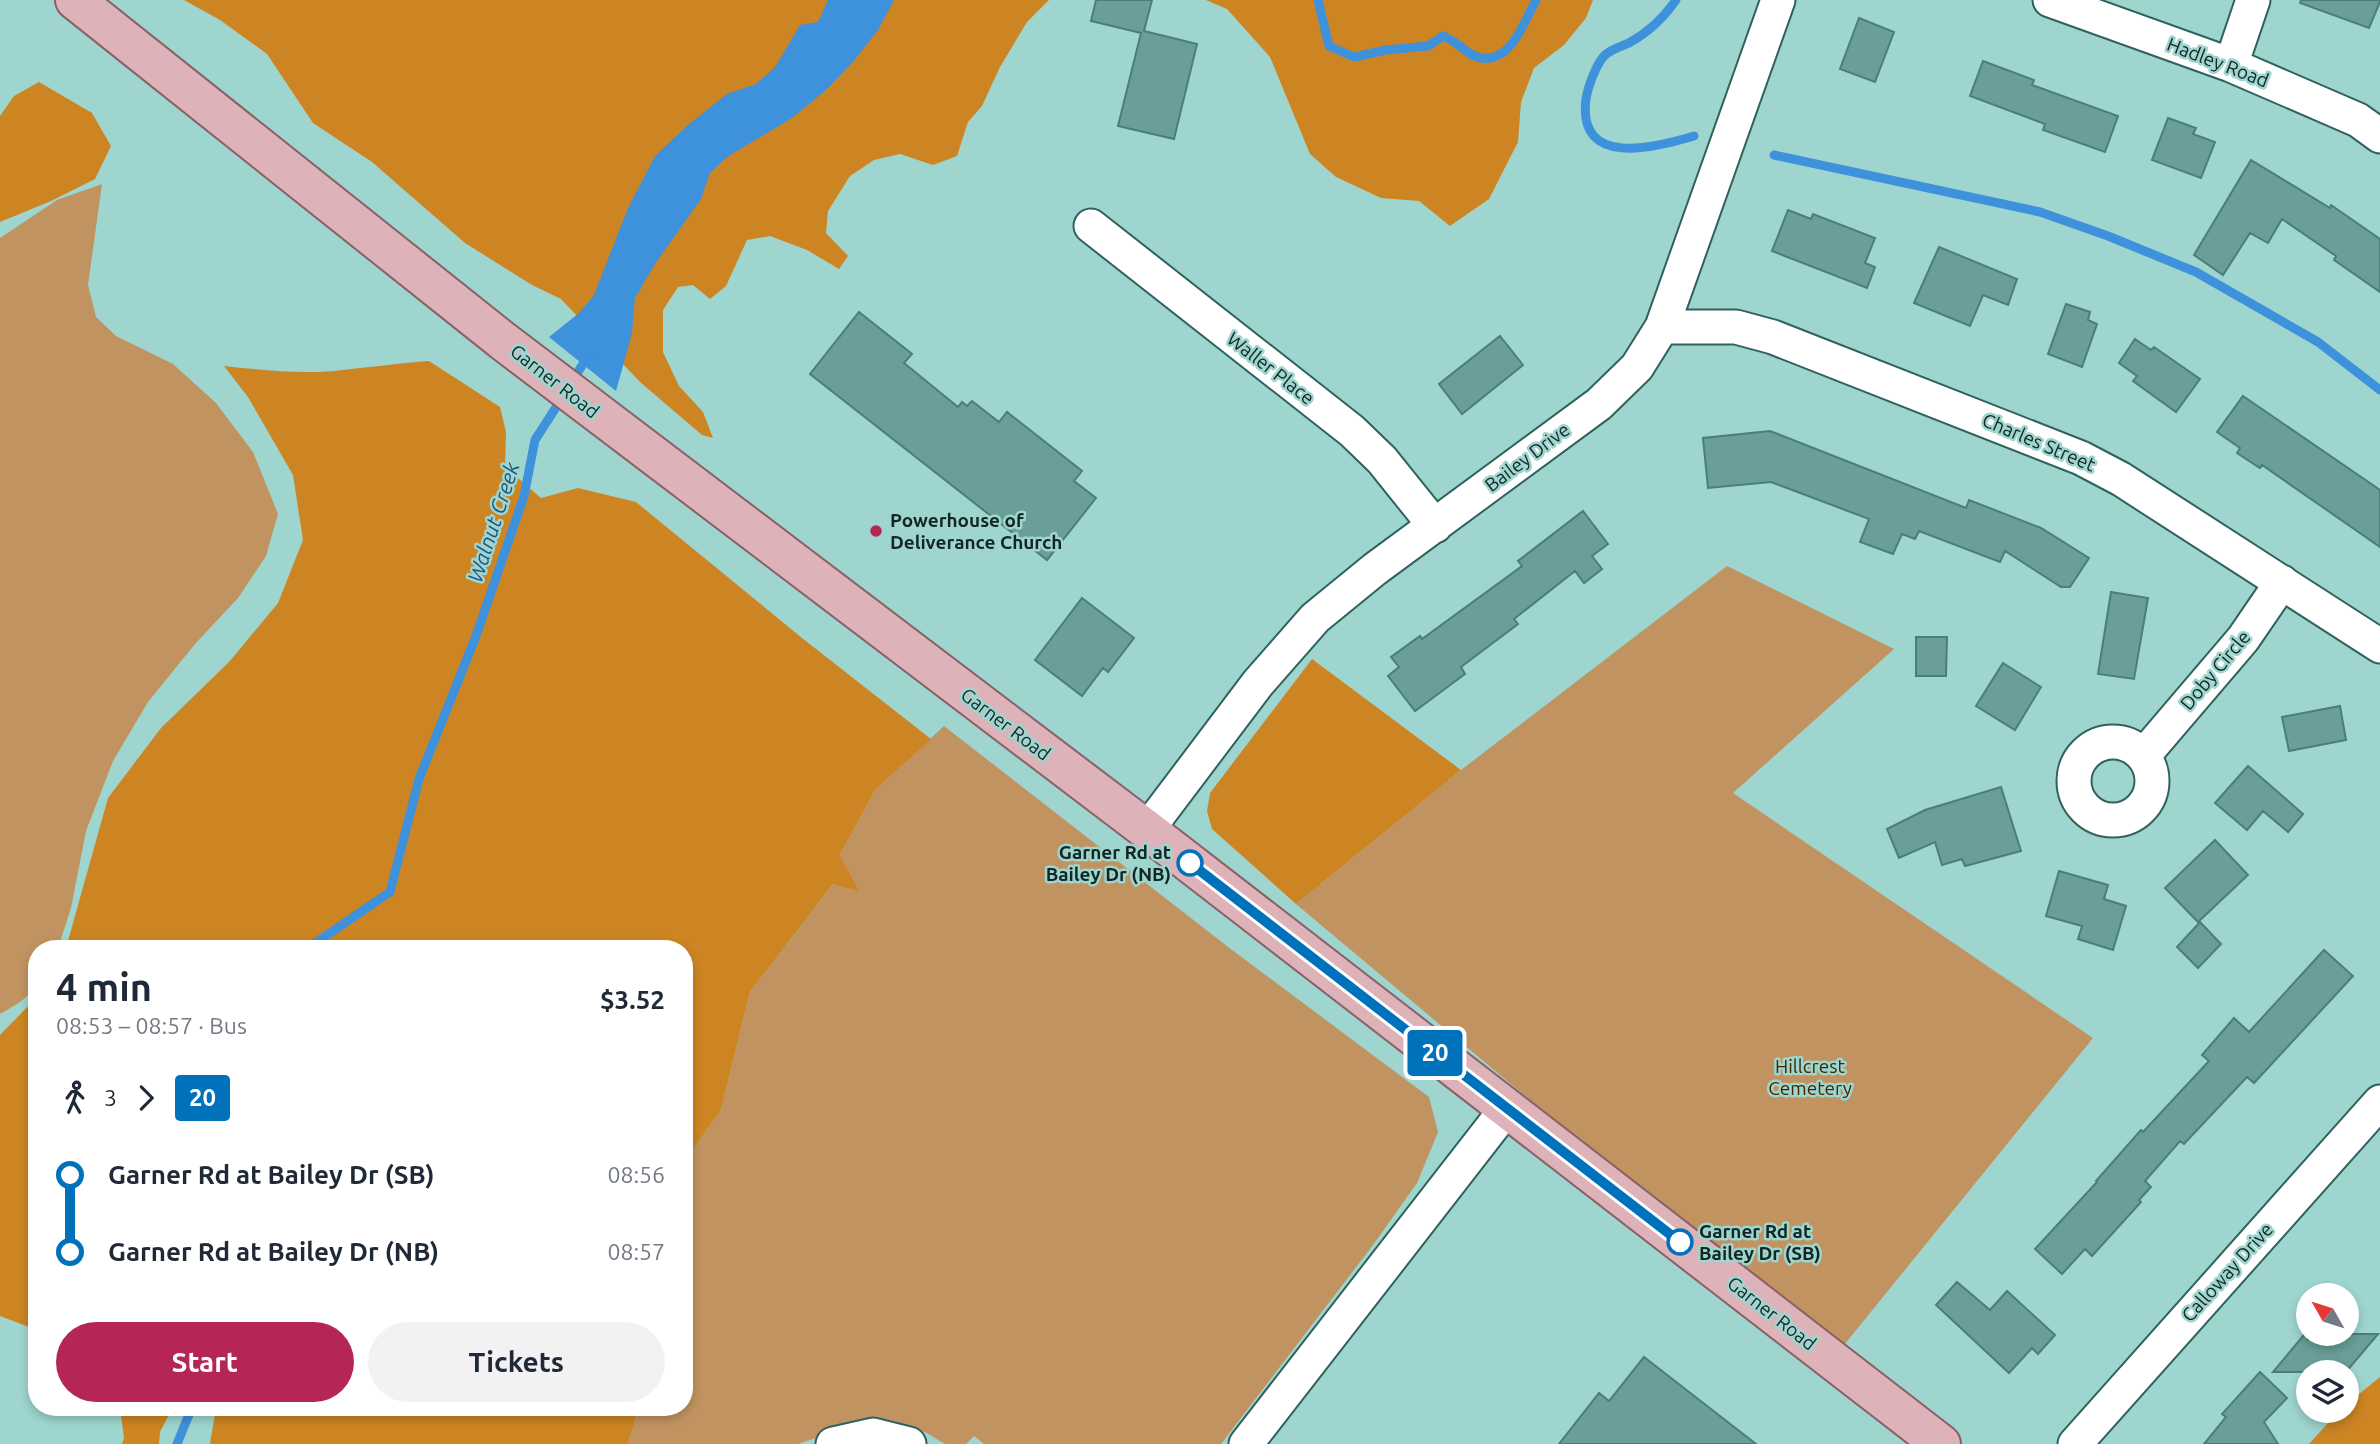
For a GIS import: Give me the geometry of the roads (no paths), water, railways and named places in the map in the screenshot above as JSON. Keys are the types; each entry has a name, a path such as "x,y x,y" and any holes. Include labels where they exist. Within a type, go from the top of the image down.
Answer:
{"main road":[{"name":"Garner Road","path":"75,0 618,430 1147,830 1941,1444"}],"street":[{"name":"Bailey Drive","path":"1147,830 1283,651 1325,610 1374,569 1599,404 1637,367 1662,327 1778,0"},
{"name":"Hadley Road","path":"2050,0 2231,65 2358,120 2380,136"},
{"path":"2231,65 2253,0"},
{"name":"Waller Place","path":"1091,226 1352,430 1382,460 1435,526"},
{"name":"Charles Street","path":"1662,327 1736,327 1773,337 2081,458 2121,479 2380,646"},
{"name":"Doby Circle","path":"2144,755 2243,639 2282,582"},
{"name":"Calloway Drive","path":"2075,1444 2380,1102"},
{"path":"1246,1444 1507,1108"},
{"path":"833,1444 873,1436 909,1444"}],"water":[{"path":"828,0 894,0 878,30 853,62 825,91 792,118 727,157 710,173 701,199 655,264 635,298 632,333 616,391 549,337 579,313 594,295 628,208 655,156 727,94 756,84 775,67 800,25 818,22"}],"waterway":[{"path":"1318,0 1329,46 1354,57 1386,50 1428,46 1443,36 1481,58 1492,58 1509,47 1536,0"},
{"path":"1676,0 1649,30 1610,51 1602,59 1587,94 1586,121 1593,136 1606,144 1622,148 1659,145 1694,136"},
{"path":"1774,155 2040,212 2108,236 2196,272 2318,342 2380,390"},
{"name":"Walnut Creek","path":"571,383 588,356"},
{"name":"Walnut Creek","path":"320,940 390,892 419,779 476,636 524,496 535,440 562,398"},
{"name":"Walnut Creek","path":"177,1444 188,1416"}],"place":[{"name":"Powerhouse of Deliverance Church","path":"876,531"},
{"name":"Garner Rd at Bailey Dr (NB)","path":"1190,863"},
{"name":"Garner Rd at Bailey Dr (SB)","path":"1680,1242"}],"park label":[{"name":"Hillcrest Cemetery","path":"1810,1077"}]}
